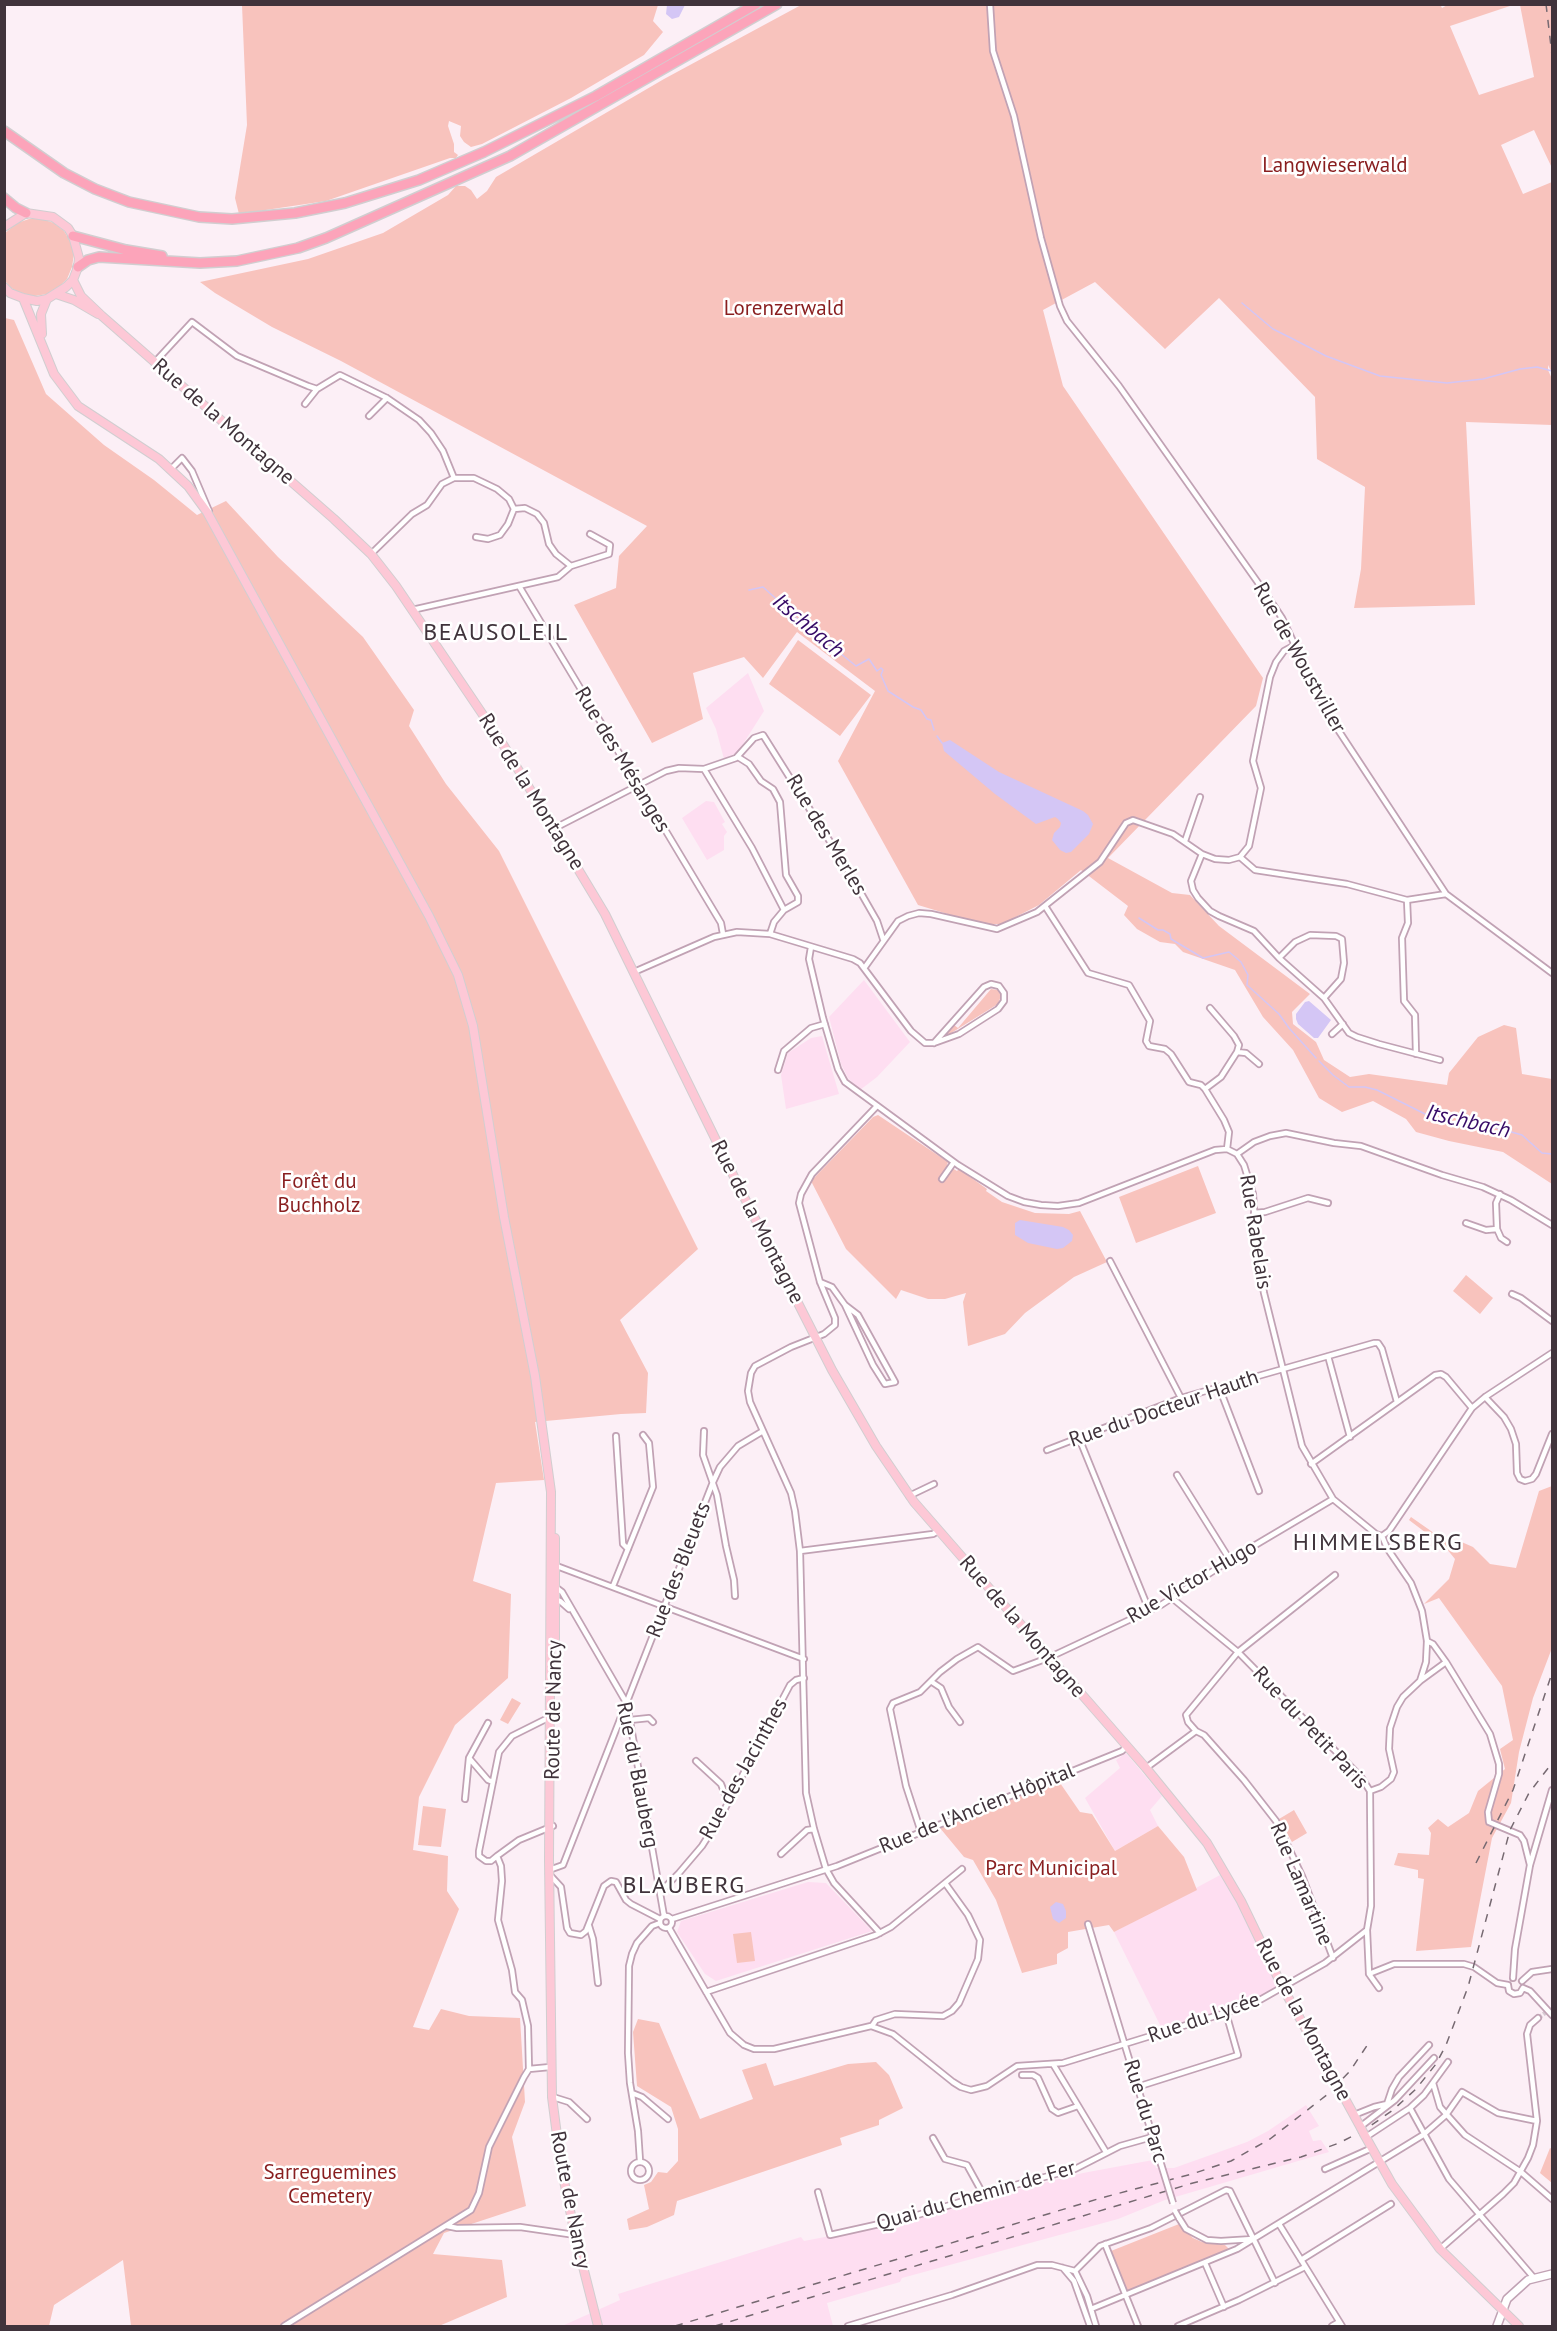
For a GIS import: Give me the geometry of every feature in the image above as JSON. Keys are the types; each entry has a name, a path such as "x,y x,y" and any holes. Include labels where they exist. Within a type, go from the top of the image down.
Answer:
{"highway":[{"path":"73,236 126,250 163,256 202,258 233,256 298,242 467,172 544,130 596,96 756,4"},
{"path":"78,267 99,256 200,263 237,261 298,248 326,238 510,156 777,4"},
{"path":"4,131 64,173 104,192 157,210 199,217 232,219 315,209 419,180 484,152 596,96"},
{"path":"4,198 26,213"}],"main road":[{"path":"4,226 26,213 53,217 68,228 78,249 78,267 73,280 47,299 37,301 23,298 10,293 4,287"},
{"name":"Rue de la Montagne","path":"73,280 81,296 102,316 371,554 412,610 504,746 605,914 740,1189 815,1336 876,1446 909,1496 1146,1768 1216,1856 1283,1988 1400,2197 1440,2249 1519,2326"},
{"name":"Rue de la Montagne","path":"56,294 74,300 102,316"},
{"path":"23,298 44,347"},
{"path":"44,347 40,314 47,299"},
{"name":"Route de Nancy","path":"44,347 54,374 78,406 159,459 188,486 213,521 418,897 458,975 472,1026 504,1216 542,1418 551,1492 553,1599 550,2067 561,2166 574,2235 598,2326"}],"street":[{"name":"Rue de Woustviller","path":"990,4 993,51 1014,116 1041,238 1060,306 1067,321 1119,386 1266,594 1295,645 1327,712 1446,894 1552,973"},
{"path":"155,362 192,322 237,356 317,389"},
{"path":"305,404 317,389 340,375 387,398 426,426 443,451 454,478"},
{"path":"369,416 387,398"},
{"path":"170,470 182,458 192,471 213,521"},
{"path":"371,554 412,514 427,505 442,484 454,478 474,478 497,489 509,499 514,509 508,524 500,535 488,539 476,537"},
{"path":"514,509 525,508 537,514 544,523 549,544 556,554 571,566"},
{"path":"412,610 558,578 571,566 609,554 610,545 590,534"},
{"name":"Rue des Mésanges","path":"519,586 720,923 723,934"},
{"path":"864,967 898,921 919,913 997,929 1032,915 1100,862 1126,823 1133,820 1143,822 1185,841 1202,854 1215,859 1229,860 1240,857 1249,846 1261,788 1254,761 1270,677 1276,662 1284,651 1295,645"},
{"name":"Rue des Merles","path":"738,757 754,738 763,735 846,867 877,921 884,939"},
{"path":"555,828 666,771 679,768 704,769 738,757 749,764 780,802 786,875 798,896 798,902 784,910 774,922 770,934"},
{"path":"704,769 752,848 784,910"},
{"path":"1185,841 1200,796"},
{"path":"1202,854 1191,881 1198,898 1210,911 1254,932 1324,998 1349,1033 1356,1037 1440,1060"},
{"path":"1240,857 1255,870 1347,884 1407,900 1446,894"},
{"path":"1407,900 1408,923 1402,938 1404,1001 1415,1015 1416,1054"},
{"name":"Rue Rabelais","path":"1045,906 1088,973 1129,985 1150,1021 1146,1041 1149,1046 1165,1049 1171,1054 1189,1082 1201,1085 1205,1089 1224,1120 1229,1132 1227,1149 1237,1154 1244,1165 1253,1194 1257,1253 1281,1368 1302,1446 1333,1499 1376,1534 1382,1536"},
{"path":"634,972 704,940 723,934 737,932 770,934 853,959 864,967 911,1031 925,1043 934,1043 959,1034 998,1009 1004,1001 1004,993 999,986 992,984 984,987 934,1043"},
{"path":"1279,958 1295,942 1310,935 1336,936 1342,939 1344,963 1341,979 1324,998"},
{"path":"811,947 809,959 825,1024 838,1069 845,1082 954,1162 1008,1196 1024,1202 1058,1206 1079,1203 1215,1150 1227,1149"},
{"path":"1205,1089 1221,1077 1239,1045 1210,1008"},
{"path":"778,1070 784,1051 811,1028 825,1024"},
{"path":"1332,1034 1343,1024"},
{"path":"1237,1052 1246,1053 1259,1064"},
{"path":"877,1107 812,1174 801,1194 799,1203 820,1282 835,1318 835,1325 824,1334 765,1359 755,1366 751,1373 748,1391 750,1402 791,1493 800,1551 806,1793 814,1828 826,1869 834,1883 880,1933"},
{"path":"1237,1154 1254,1142 1286,1133 1361,1146 1500,1194 1552,1225"},
{"path":"942,1179 954,1162"},
{"path":"1500,1194 1496,1203 1497,1229 1501,1238 1507,1242"},
{"path":"1254,1213 1265,1212 1308,1198 1328,1203"},
{"path":"1466,1223 1486,1230 1497,1229"},
{"path":"1110,1261 1180,1398"},
{"path":"820,1282 832,1287 845,1305 885,1384 895,1382 858,1315 845,1305"},
{"path":"1512,1294 1552,1321"},
{"name":"Rue du Docteur Hauth","path":"1047,1450 1180,1398 1374,1343 1378,1343 1382,1348 1397,1402"},
{"path":"1420,1681 1426,1662 1427,1641 1422,1611 1411,1583 1387,1548 1382,1536 1389,1532 1472,1408 1552,1353"},
{"path":"1328,1356 1350,1437"},
{"path":"1311,1464 1435,1375 1441,1374 1446,1377 1472,1408"},
{"path":"1219,1387 1259,1491"},
{"path":"1485,1397 1504,1417 1511,1429 1516,1444 1517,1473 1520,1479 1525,1481 1532,1479 1536,1474 1552,1434"},
{"path":"704,1431 703,1455 713,1482 734,1580 735,1596"},
{"name":"Rue des Bleuets","path":"551,1873 562,1865 720,1467 738,1446 763,1431"},
{"path":"613,1586 653,1487 649,1443 643,1435"},
{"path":"616,1436 623,1544 628,1549"},
{"path":"1079,1438 1149,1610"},
{"path":"1177,1475 1230,1560"},
{"path":"909,1496 934,1484"},
{"name":"Rue Victor Hugo","path":"932,1682 957,1659 978,1647 1014,1671 1048,1658 1172,1598 1230,1560 1333,1499"},
{"path":"800,1551 933,1534 939,1531"},
{"path":"553,1564 804,1659"},
{"path":"1146,1768 1196,1731 1188,1722 1186,1715 1238,1652 1335,1575"},
{"name":"Rue du Blauberg","path":"553,1586 562,1592 627,1704 659,1888 662,1919"},
{"name":"Rue du Petit Paris","path":"1172,1598 1238,1652 1361,1777 1370,1791 1371,1895 1367,1930 1369,1974"},
{"name":"Rue du Blauberg","path":"553,1599 560,1601 571,1611"},
{"path":"1427,1641 1433,1644 1446,1662 1490,1734 1500,1764 1488,1812 1489,1822 1520,1835 1524,1841 1530,1865"},
{"path":"1426,1662 1436,1669"},
{"path":"1370,1791 1390,1779 1394,1772 1389,1749 1390,1728 1397,1707 1403,1697 1420,1681 1446,1662"},
{"name":"Rue des Jacinthes","path":"659,1888 665,1887 697,1852 728,1802 790,1685 804,1678"},
{"path":"921,1832 906,1786 890,1709 893,1703 920,1692 932,1682 941,1688 949,1707 960,1722"},
{"path":"551,1826 507,1847 491,1861 486,1861 479,1856 499,1752 512,1736 552,1715"},
{"path":"630,1720 649,1718 653,1722"},
{"path":"465,1799 469,1758 488,1723"},
{"path":"618,1726 631,1727"},
{"name":"Rue Lamartine","path":"1196,1731 1204,1736 1244,1780 1276,1821 1302,1876 1333,1958"},
{"name":"Rue de l'Ancien Hôpital","path":"672,1919 826,1869 1122,1751 1127,1746"},
{"path":"469,1758 488,1780 493,1782"},
{"path":"696,1761 721,1784 728,1802"},
{"path":"1522,1981 1523,1988 1520,1993 1514,1994 1509,1991 1508,1985 1513,1978 1515,1948 1530,1865 1552,1792"},
{"path":"781,1854 807,1830 814,1828"},
{"path":"284,2326 447,2226 471,2210 476,2202 489,2147 529,2069 528,2026 522,2000 515,1992 512,1970 498,1920 502,1881 501,1866 497,1856"},
{"path":"706,1992 880,1933 962,1869"},
{"path":"551,1873 561,1887 567,1928 570,1933 581,1935 589,1926 604,1886 611,1881 616,1882 631,1904 662,1919 672,1919 673,1923 669,1928"},
{"path":"669,1928 730,2033 738,2042 753,2049 774,2049 872,2026 876,2020 895,2014 943,2016 952,2011 959,2003 978,1959 980,1940 968,1915 945,1883"},
{"path":"662,1919 663,1928 669,1928"},
{"path":"640,2162 628,2052 629,1966 637,1943 652,1926 662,1919"},
{"name":"Rue du Parc","path":"1088,1924 1152,2137 1179,2218 1186,2229 1207,2240 1253,2239"},
{"path":"589,1926 593,1939 598,1983"},
{"path":"1283,1988 1333,1958 1367,1930"},
{"path":"1379,1988 1369,1974 1394,1964 1414,1963 1464,1964 1480,1971 1497,1983 1508,1985"},
{"path":"1522,1981 1532,1972 1552,1969"},
{"path":"1513,1978 1522,1981"},
{"name":"Rue du Lycée","path":"872,2026 893,2034 961,2087 976,2090 1017,2066 1053,2064 1124,2045 1262,2001 1283,1988"},
{"path":"1523,1988 1530,1991 1552,2015"},
{"path":"1137,2088 1238,2055 1226,2013"},
{"path":"1440,2249 1503,2194 1521,2172 1533,2145 1537,2121 1527,2034 1530,2025 1538,2018"},
{"path":"1363,2132 1388,2104 1392,2089 1399,2077 1429,2045"},
{"path":"1354,2115 1395,2100 1434,2058"},
{"path":"1363,2132 1410,2108 1433,2083 1448,2062"},
{"path":"1053,2064 1106,2152"},
{"path":"529,2069 550,2067"},
{"path":"1022,2074 1038,2078 1052,2109 1058,2114 1078,2106"},
{"path":"1433,2083 1440,2107 1465,2135 1521,2172 1552,2199"},
{"path":"1087,2318 1091,2308 1230,2253 1279,2224 1423,2134 1446,2115 1462,2092 1498,2113 1537,2121"},
{"path":"632,2093 642,2097 668,2119"},
{"path":"552,2097 569,2102 587,2119"},
{"path":"1410,2108 1449,2179 1534,2278"},
{"name":"Quai du Chemin de Fer","path":"818,2192 830,2235 911,2217 983,2194 1075,2169 1119,2145 1152,2137"},
{"path":"933,2138 945,2159 967,2165 983,2194"},
{"path":"1325,2169 1372,2148"},
{"path":"640,2162 647,2165 649,2170 646,2178 640,2180 634,2178 630,2171 634,2163 640,2162"},
{"path":"1075,2271 1094,2250 1105,2244 1160,2224 1226,2190 1233,2193 1275,2283"},
{"path":"1301,2260 1390,2204"},
{"path":"1279,2224 1341,2324 1332,2326"},
{"path":"447,2226 520,2228 574,2235"},
{"path":"1105,2244 1138,2326"},
{"path":"1205,2263 1224,2307"},
{"path":"848,2326 952,2295 1036,2266 1046,2265 1075,2271"},
{"path":"1178,2326 1224,2307 1305,2267"},
{"path":"1063,2268 1074,2281 1090,2326"},
{"path":"1075,2271 1096,2326"},
{"path":"1497,2326 1507,2299 1534,2278 1552,2274"}],"shaded area":[{"path":"667,4 685,5 679,17 672,19 666,14"},
{"path":"748,673 764,711 738,752 724,759 716,729 706,708"},
{"path":"950,740 999,772 1083,811 1093,824 1089,834 1071,852 1066,853 1060,850 1052,840 1054,833 1060,827 1061,823 1058,819 1055,817 1036,824 995,794 944,751 942,743"},
{"path":"706,801 714,802 725,822 722,824 727,832 724,836 724,850 707,860 682,818"},
{"path":"864,980 910,1042 877,1077 860,1090 848,1078 841,1064 829,1017"},
{"path":"1309,1001 1331,1020 1318,1038 1314,1038 1298,1024 1296,1019 1296,1014 1305,1002"},
{"path":"822,1036 839,1094 786,1109 781,1075 788,1053 811,1038"},
{"path":"1020,1220 1063,1227 1073,1235 1072,1241 1063,1248 1057,1249 1028,1243 1015,1235 1015,1223"},
{"path":"1126,1753 1162,1796 1150,1810 1158,1826 1115,1851 1085,1798 1120,1768 1116,1760"},
{"path":"1222,1874 1280,1987 1260,1999 1163,2031 1114,1932"},
{"path":"808,1882 826,1883 872,1931 716,1981 705,1974 677,1932 681,1921"},
{"path":"1056,1902 1063,1904 1066,1911 1066,1918 1059,1923 1053,1919 1050,1907"},
{"path":"1306,2105 1319,2126 1309,2131 1313,2141 1321,2140 1329,2152 1165,2200 1118,2219 902,2278 900,2282 827,2303 833,2326 562,2326 620,2300 618,2294 801,2237 804,2241 830,2236 1083,2173 1153,2160 1156,2168 1174,2168 1247,2142 1268,2131"}],"green space":[{"path":"1440,4 1442,8 1449,4 1513,5 1450,26 1479,95 1534,77 1520,5 1552,5 1552,168 1534,130 1501,145 1523,194 1552,182 1552,373 1548,365 1548,370 1552,379 1552,425 1466,422 1475,605 1354,608 1361,569 1365,487 1317,459 1315,397 1219,298 1165,349 1095,282 1043,310 1063,386 1263,678 1256,706 1108,858 1172,893 1190,895 1219,926 1310,994 1292,1012 1293,1024 1316,1042 1324,1060 1350,1077 1369,1074 1447,1085 1449,1073 1478,1037 1504,1025 1516,1028 1522,1074 1552,1079 1552,1184 1503,1152 1416,1132 1406,1119 1373,1101 1342,1112 1319,1098 1293,1050 1263,1017 1235,970 1183,952 1175,944 1160,942 1137,929 1124,915 1128,906 1081,870 1039,905 1002,924 981,924 918,905 838,761 875,691 797,632 763,678 744,657 693,673 703,719 652,743 574,605 616,588 619,556 647,526 341,361 272,327 200,282 308,259 383,233 448,195 456,186 465,186 477,199 487,191 496,177 664,79 801,5"},
{"path":"242,5 658,5 653,21 663,32 644,55 571,98 482,144 471,147 460,136 461,126 449,121 454,152 458,155 456,158 450,158 326,201 239,214 235,198 247,125"},
{"path":"29,219 42,219 54,223 64,231 71,242 74,254 67,279 47,294 35,296 22,294 11,288 5,281 4,234 17,223"},
{"name":"Forêt du Buchholz","path":"5,318 14,320 46,394 104,445 154,480 197,515 226,501 278,557 363,637 414,710 409,726 446,784 499,851 698,1249 620,1320 648,1373 646,1413 535,1422 544,1480 496,1483 473,1581 511,1594 508,1678 455,1725 419,1797 413,1850 448,1856 447,1891 459,1909 413,2027 429,2030 441,2009 469,2016 520,2018 525,2102 512,2137 526,2206 444,2233 433,2254 502,2260 507,2297 439,2326 131,2326 123,2260 54,2305 49,2326 5,2326"},
{"path":"798,640 871,695 840,736 769,684"},
{"path":"991,989 998,990 1001,996 998,1004 948,1035 946,1034 954,1025 958,1028"},
{"path":"878,1115 948,1162 947,1165 957,1171 959,1169 1002,1202 1035,1213 1069,1214 1080,1211 1107,1262 1074,1277 1025,1313 1005,1334 968,1346 963,1302 966,1293 945,1299 928,1299 901,1290 896,1299 846,1249 811,1181 873,1117"},
{"path":"1198,1166 1216,1213 1136,1243 1119,1197"},
{"path":"1466,1275 1493,1298 1480,1314 1453,1291"},
{"path":"1552,1486 1552,1648 1533,1698 1519,1752 1511,1803 1492,1838 1471,1947 1416,1951 1424,1879 1418,1878 1418,1870 1394,1865 1398,1853 1429,1855 1431,1833 1428,1828 1438,1819 1448,1827 1469,1813 1478,1791 1505,1769 1500,1749 1513,1740 1502,1686 1439,1598 1424,1604 1449,1579 1455,1559 1446,1548 1409,1520 1411,1517 1441,1538 1457,1540 1473,1547 1490,1564 1516,1568 1539,1491"},
{"path":"512,1698 521,1703 508,1724 500,1720"},
{"name":"Parc Municipal","path":"1058,1780 1080,1812 1092,1814 1115,1851 1158,1826 1184,1857 1197,1890 1114,1932 1109,1925 1068,1932 1068,1948 1057,1954 1057,1964 1022,1973 996,1900 973,1860 964,1857 940,1828"},
{"path":"423,1806 446,1809 441,1847 418,1845"},
{"path":"1294,1810 1307,1833 1292,1842 1279,1819"},
{"path":"751,1932 755,1961 737,1963 733,1934"},
{"path":"638,2019 659,2023 700,2119 753,2099 742,2070 766,2063 774,2086 848,2064 876,2062 889,2075 903,2108 879,2120 879,2125 840,2138 842,2145 677,2201 674,2215 647,2227 629,2230 627,2219 649,2209 644,2185 651,2182 658,2172 667,2173 678,2161 678,2129 671,2107 637,2086 633,2032"},
{"path":"1550,2148 1552,2149 1552,2183 1540,2173"},
{"path":"1179,2224 1193,2238 1202,2242 1225,2245 1229,2249 1125,2292 1111,2251"}],"waterway":[{"path":"1242,303 1273,329 1326,356 1380,376 1447,383 1483,379 1537,367 1552,371"},
{"name":"Itschbach","path":"749,590 763,587 783,605 788,614 794,616 856,666 869,659 877,671 881,668 883,670 881,675 888,691 921,710 927,719 931,720 934,730"},
{"name":"Itschbach","path":"937,736 942,743"},
{"name":"Itschbach","path":"1139,918 1158,930 1170,934 1171,939 1203,958 1229,952 1241,962 1248,975 1247,985 1279,1014 1316,1058"},
{"name":"Itschbach","path":"1319,1061 1349,1087 1377,1090 1435,1119 1455,1116 1522,1135 1542,1153 1552,1154"}],"tunnel":[{"path":"1538,2018 1545,2013"}],"railway":[{"path":"1546,4 1552,55"},
{"path":"1476,1863 1513,1790 1552,1673"},
{"path":"715,2326 1193,2183 1301,2157 1339,2143 1366,2129 1393,2110 1416,2089 1436,2064 1446,2045 1468,1987 1510,1830 1529,1793 1552,1763"},
{"path":"675,2326 1231,2161 1270,2139 1328,2094 1350,2071 1370,2041"}],"district":[{"name":"BEAUSOLEIL","path":"496,633"},
{"name":"HIMMELSBERG","path":"1378,1543"},
{"name":"BLAUBERG","path":"684,1886"}],"park label":[{"name":"Langwieserwald","path":"1335,166"},
{"name":"Lorenzerwald","path":"784,309"},
{"name":"Sarreguemines Cemetery","path":"330,2185"}]}
